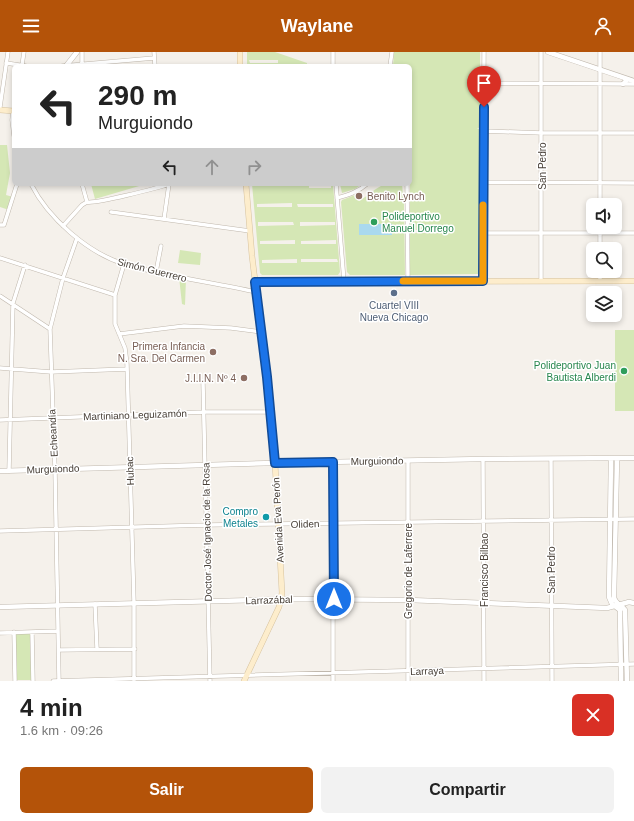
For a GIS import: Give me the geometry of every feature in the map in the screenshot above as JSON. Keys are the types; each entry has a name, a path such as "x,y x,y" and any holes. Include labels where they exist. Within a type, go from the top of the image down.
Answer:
{"main road":[{"path":"240,52 240,64"},
{"path":"0,109 12,111"},
{"name":"Avenida Eva Perón","path":"245,679 279,606 282,592 275,463 246,186"},
{"path":"255,282 634,280"}],"street":[{"path":"0,109 8,52"},
{"path":"24,52 24,64"},
{"path":"67,64 77,52"},
{"path":"82,52 82,64"},
{"path":"154,52 155,64"},
{"path":"333,52 333,64"},
{"path":"390,64 392,52"},
{"path":"483,281 484,52"},
{"name":"San Pedro","path":"541,52 541,280"},
{"path":"548,52 634,82"},
{"path":"600,52 600,198"},
{"path":"92,64 154,58"},
{"path":"6,63 12,64"},
{"path":"623,84 627,80 624,78"},
{"path":"484,83 623,84 634,82"},
{"path":"484,132 634,134"},
{"path":"484,182 634,183"},
{"path":"0,225 4,225 16,186"},
{"name":"Simón Guerrero","path":"32,186 43,203 63,226 100,254 124,264 156,272 256,292"},
{"path":"83,186 87,202"},
{"path":"63,226 82,205 87,202 90,203 110,199 161,186"},
{"path":"164,219 169,186"},
{"path":"336,186 344,281"},
{"path":"337,198 349,195 364,186"},
{"path":"407,186 408,281"},
{"path":"111,212 250,231"},
{"path":"483,233 586,233"},
{"path":"622,233 634,233"},
{"name":"Echeandía","path":"59,681 59,605 50,329 63,278 77,238"},
{"path":"156,272 161,246"},
{"path":"0,258 115,295"},
{"name":"Hubac","path":"124,264 115,295 115,324 125,348 127,370 134,603 134,680"},
{"path":"9,470 12,303 25,265"},
{"path":"0,296 50,329"},
{"path":"119,334 184,326 231,328 261,332"},
{"path":"0,368 51,372 127,370"},
{"name":"Doctor José Ignacio de la Rosa","path":"203,382 210,679"},
{"name":"Martiniano Leguizamón","path":"0,420 204,412 270,412"},
{"name":"Murguiondo","path":"0,471 55,468 275,463 634,458"},
{"name":"Francisco Bilbao","path":"483,459 484,681"},
{"name":"San Pedro","path":"551,459 552,681"},
{"path":"612,459 609,597 612,604 624,607 625,610 627,681"},
{"path":"617,459 614,597 620,610 621,681"},
{"name":"Gregorio de Laferrere","path":"408,461 408,681"},
{"path":"333,462 333,681"},
{"name":"Oliden","path":"0,531 206,525 634,519"},
{"name":"Larrazábal","path":"0,606 281,599 408,600 607,608 629,602 634,603"},
{"path":"96,604 97,649"},
{"path":"14,632 15,681"},
{"path":"32,632 33,681"},
{"path":"0,633 58,632"},
{"path":"59,650 135,649"},
{"name":"Larraya","path":"53,681 245,679 258,676 634,664"},
{"path":"258,676 258,681"}],"green space":[{"path":"247,52 275,52 307,63 247,64","holes":["249,60 278,60 278,63 250,63"]},
{"path":"394,52 480,52 480,127 477,129 479,129 479,272 478,274 410,275 412,64 393,64","holes":["412,230 440,230 441,233 412,233"]},
{"path":"0,145 7,145 10,173 6,195 13,197 9,210 0,207"},
{"path":"92,186 139,186 95,199"},
{"path":"252,186 309,186 309,188 331,188 331,186 333,186 340,272 338,275 262,275 260,273","holes":["292,203 292,207 257,207 257,204","297,204 333,204 333,207 298,207","258,222 293,222 294,225 258,226","300,222 335,222 335,225 300,226","295,240 295,244 260,244 260,241","336,240 336,244 301,244 301,241","297,259 297,263 262,263 262,260","301,259 337,259 338,262 301,262"]},
{"path":"340,186 359,186 355,189 342,193"},
{"path":"382,186 402,186 403,196 405,196 405,275 350,275 347,272 341,202 342,200 355,195 359,201"},
{"path":"180,250 201,253 200,265 178,263"},
{"path":"179,277 186,279 185,305 182,304"},
{"name":"Polideportivo Juan Bautista Alberdi","path":"615,330 634,330 634,411 615,411"},
{"path":"31,633 31,680 16,680 15,634"}],"water":[{"path":"359,224 392,224 392,235 359,235"}],"slow traffic":[{"path":"403,281 483,281 483,205"}],"place":[{"name":"Benito Lynch","path":"359,196"},
{"name":"Polideportivo Manuel Dorrego","path":"374,222"},
{"name":"Cuartel VIII Nueva Chicago","path":"394,293"},
{"name":"Primera Infancia N. Sra. Del Carmen","path":"213,352"},
{"name":"Polideportivo Juan Bautista Alberdi","path":"624,371"},
{"name":"J.I.I.N. Nº 4","path":"244,378"},
{"name":"Compro Metales","path":"266,517"}],"route":[{"path":"334,599 333,462 275,463 267,377 255,282 483,281 484,107"}]}
